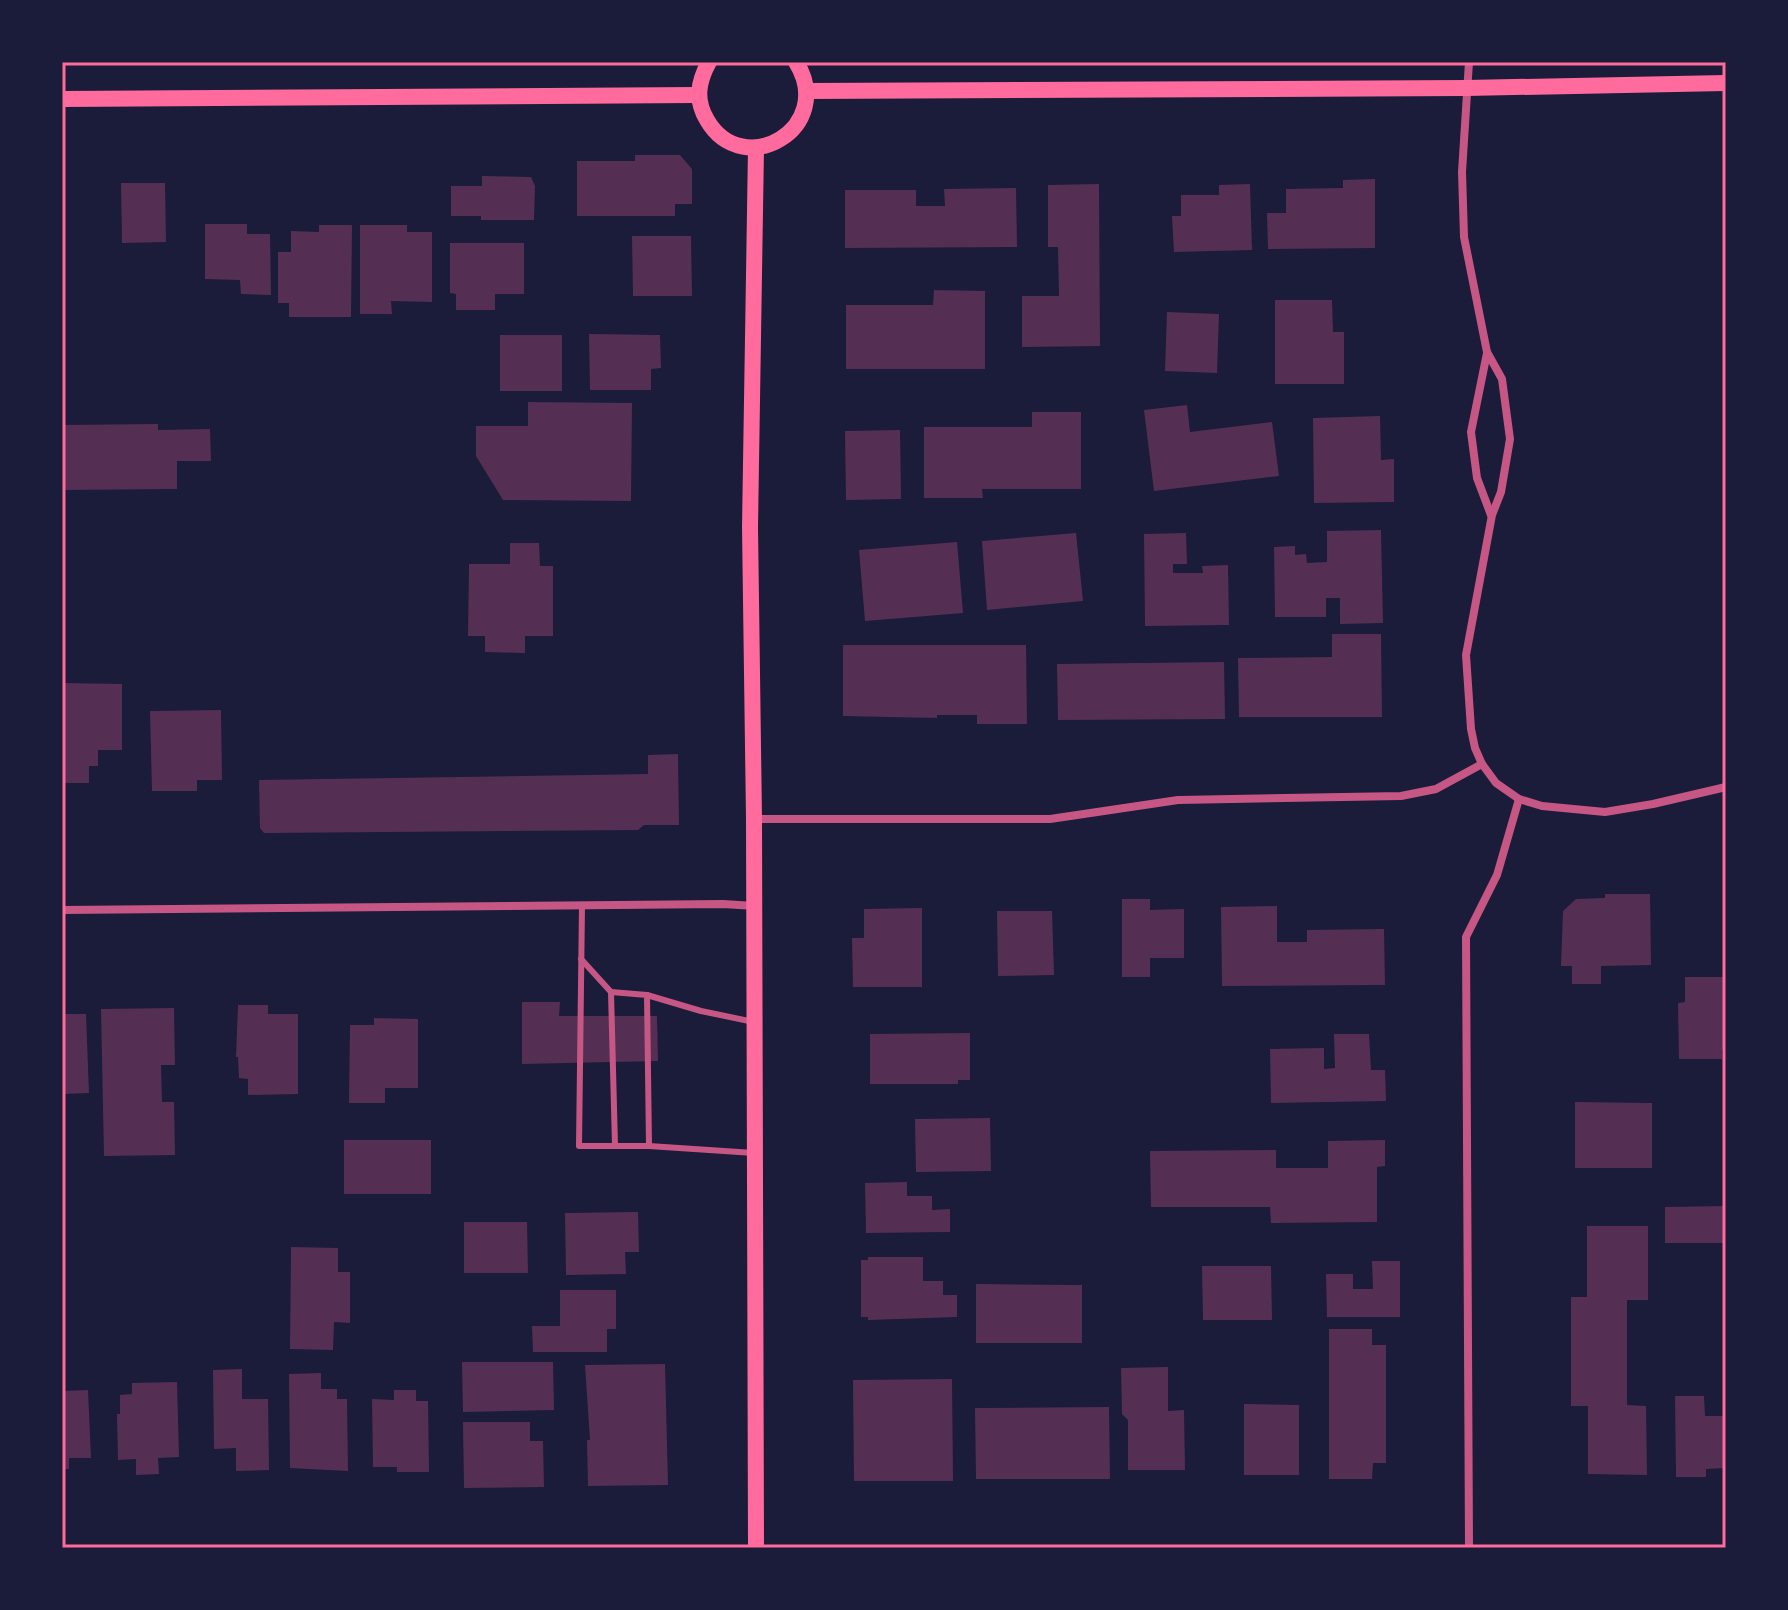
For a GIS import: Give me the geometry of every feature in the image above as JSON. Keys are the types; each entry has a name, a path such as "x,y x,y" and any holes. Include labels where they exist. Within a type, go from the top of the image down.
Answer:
{"main road":[{"path":"709,62 697,95 703,114 718,134 739,146 756,148 771,144 796,127 802,117 807,91 796,62"},
{"path":"807,91 1466,88 1726,83"},
{"path":"62,99 697,95"},
{"path":"756,148 750,527 755,906 756,1548"}],"street":[{"path":"1469,62 1462,172 1464,237 1487,352 1502,379 1510,439 1501,492 1492,515 1466,655 1471,729 1482,764 1496,783 1519,799 1542,806 1605,812 1726,787"},
{"path":"1487,352 1471,432 1477,478 1492,515"},
{"path":"754,819 1050,819 1178,800 1401,796 1436,789 1482,764"},
{"path":"1469,1548 1466,937 1497,875 1519,799"},
{"path":"62,910 755,906"}],"lane":[{"path":"582,905 579,1146 649,1146 754,1153"},
{"path":"581,959 611,992 615,1146"},
{"path":"611,992 647,995 754,1022"},
{"path":"647,995 649,1146"}],"building":[{"path":"635,155 680,155 692,169 692,204 675,204 675,216 577,216 577,161 635,161"},
{"path":"482,176 531,177 535,186 534,220 481,220 481,216 451,216 451,186 482,186"},
{"path":"1375,179 1375,248 1268,249 1267,213 1286,213 1286,189 1343,188 1343,180"},
{"path":"121,183 165,183 166,242 122,243"},
{"path":"1099,184 1100,346 1022,347 1022,296 1059,296 1058,247 1048,247 1048,185"},
{"path":"1250,184 1252,250 1174,252 1172,216 1181,216 1181,195 1219,195 1219,185"},
{"path":"1016,188 1017,247 845,248 845,190 916,190 916,206 945,206 944,189"},
{"path":"205,224 247,224 247,234 270,234 271,295 241,294 240,280 205,279"},
{"path":"319,225 352,225 351,317 289,317 289,303 278,303 278,252 291,252 291,231 319,232"},
{"path":"360,225 407,225 407,232 432,232 432,302 391,301 392,314 360,314"},
{"path":"632,236 691,236 692,296 633,296"},
{"path":"450,243 524,243 524,294 495,294 495,310 456,310 456,294 450,293"},
{"path":"934,290 985,291 985,369 846,369 846,305 933,305"},
{"path":"1275,300 1332,300 1333,332 1344,332 1344,384 1275,384"},
{"path":"1167,312 1219,314 1217,373 1165,371"},
{"path":"589,334 660,335 661,368 651,369 651,390 590,390"},
{"path":"500,335 562,335 562,391 500,391"},
{"path":"528,402 632,403 631,501 503,500 476,456 476,426 528,426"},
{"path":"1187,405 1190,432 1272,422 1279,476 1154,491 1144,410"},
{"path":"1032,412 1081,412 1081,489 982,489 983,498 924,498 924,427 1032,427"},
{"path":"1380,416 1381,460 1394,459 1394,502 1314,503 1313,418"},
{"path":"158,424 158,430 210,429 211,461 177,461 177,489 62,490 62,425"},
{"path":"900,430 901,499 846,500 845,431"},
{"path":"1381,530 1383,623 1340,624 1340,598 1326,598 1326,617 1275,617 1274,547 1295,546 1295,555 1306,554 1307,563 1327,562 1327,531"},
{"path":"1076,533 1083,601 987,610 982,541"},
{"path":"1186,533 1187,564 1173,564 1173,573 1203,573 1202,566 1228,565 1229,625 1145,626 1144,534"},
{"path":"957,542 963,613 865,621 859,550"},
{"path":"510,543 539,543 540,566 553,566 553,636 525,636 525,653 485,652 485,636 468,636 469,564 510,564"},
{"path":"1332,634 1381,634 1382,717 1239,717 1238,658 1332,657"},
{"path":"843,645 1026,645 1027,724 977,724 977,715 937,715 937,718 843,716"},
{"path":"1224,662 1225,719 1058,720 1057,664"},
{"path":"62,683 122,684 122,750 98,750 98,766 89,766 89,783 62,783"},
{"path":"221,710 222,780 197,780 197,791 152,791 150,711"},
{"path":"678,754 679,825 644,825 638,830 264,833 260,828 259,780 648,774 648,755"},
{"path":"1605,894 1650,894 1651,965 1601,966 1601,984 1572,984 1572,966 1561,966 1563,911 1576,899 1605,898"},
{"path":"1122,899 1150,899 1150,910 1184,909 1184,958 1150,958 1150,977 1122,977"},
{"path":"1277,906 1277,942 1307,942 1307,930 1384,929 1385,985 1222,986 1221,907"},
{"path":"922,908 922,987 853,987 852,938 864,938 864,909"},
{"path":"997,911 1052,911 1054,975 998,976"},
{"path":"1685,977 1726,977 1726,1049 1722,1049 1722,1059 1679,1059 1678,1003 1685,1002"},
{"path":"522,1002 560,1002 559,1016 657,1016 658,1061 522,1064"},
{"path":"238,1005 268,1005 268,1014 298,1014 298,1094 248,1095 248,1079 239,1078 236,1057"},
{"path":"174,1008 175,1065 161,1065 162,1102 174,1102 175,1155 104,1156 101,1009"},
{"path":"62,1014 86,1014 89,1093 62,1094"},
{"path":"374,1018 418,1019 418,1088 385,1088 385,1103 349,1103 350,1025 374,1025"},
{"path":"970,1033 970,1080 958,1080 958,1084 870,1084 870,1034"},
{"path":"1334,1034 1369,1034 1371,1070 1385,1070 1386,1101 1271,1103 1270,1049 1324,1048 1324,1069 1335,1068"},
{"path":"1575,1102 1652,1103 1652,1168 1575,1168"},
{"path":"990,1118 991,1171 916,1172 915,1119"},
{"path":"344,1140 431,1140 431,1194 344,1194"},
{"path":"1385,1140 1385,1166 1377,1167 1377,1222 1271,1223 1270,1207 1151,1207 1150,1151 1276,1150 1276,1168 1328,1168 1328,1141"},
{"path":"907,1182 907,1196 932,1196 932,1210 950,1209 950,1232 866,1233 865,1183"},
{"path":"1726,1206 1726,1243 1665,1243 1665,1207"},
{"path":"638,1212 639,1252 625,1252 626,1274 566,1275 565,1213"},
{"path":"464,1222 527,1222 528,1273 464,1273"},
{"path":"1587,1226 1648,1226 1648,1300 1627,1300 1627,1405 1646,1406 1647,1475 1588,1474 1588,1406 1571,1406 1571,1297 1587,1297"},
{"path":"291,1247 338,1248 338,1272 350,1272 350,1323 334,1322 333,1350 290,1349"},
{"path":"868,1257 923,1257 923,1281 943,1281 943,1295 957,1295 957,1317 868,1320 868,1317 861,1317 861,1260 868,1260"},
{"path":"1372,1261 1400,1261 1400,1317 1327,1317 1326,1274 1353,1274 1353,1289 1373,1289"},
{"path":"1202,1266 1271,1266 1272,1320 1203,1320"},
{"path":"976,1284 1082,1285 1082,1343 976,1343"},
{"path":"560,1290 616,1290 616,1329 607,1329 607,1352 533,1352 532,1326 560,1326"},
{"path":"1329,1329 1372,1329 1372,1345 1386,1345 1386,1463 1373,1463 1372,1479 1329,1479"},
{"path":"462,1362 553,1362 554,1410 463,1412"},
{"path":"665,1364 668,1485 588,1486 587,1440 590,1440 585,1365"},
{"path":"1168,1367 1168,1411 1184,1410 1185,1470 1128,1470 1128,1420 1122,1414 1121,1368"},
{"path":"242,1369 242,1399 268,1399 269,1470 236,1471 236,1448 214,1449 213,1370"},
{"path":"321,1373 321,1389 337,1389 337,1399 347,1399 348,1471 290,1468 289,1374"},
{"path":"952,1379 953,1481 854,1481 853,1380"},
{"path":"177,1382 179,1457 158,1458 159,1474 136,1475 136,1459 118,1460 117,1414 120,1414 120,1395 132,1394 132,1383"},
{"path":"88,1390 91,1458 69,1458 69,1469 62,1469 62,1391"},
{"path":"394,1390 416,1390 416,1401 428,1401 429,1472 397,1472 397,1467 373,1467 372,1399 394,1400"},
{"path":"1675,1396 1704,1396 1705,1416 1726,1416 1726,1468 1706,1469 1706,1477 1676,1477"},
{"path":"1244,1404 1299,1405 1299,1475 1244,1475"},
{"path":"1109,1407 1110,1479 976,1479 975,1408"},
{"path":"463,1422 530,1422 530,1441 543,1441 544,1487 464,1488"}]}
